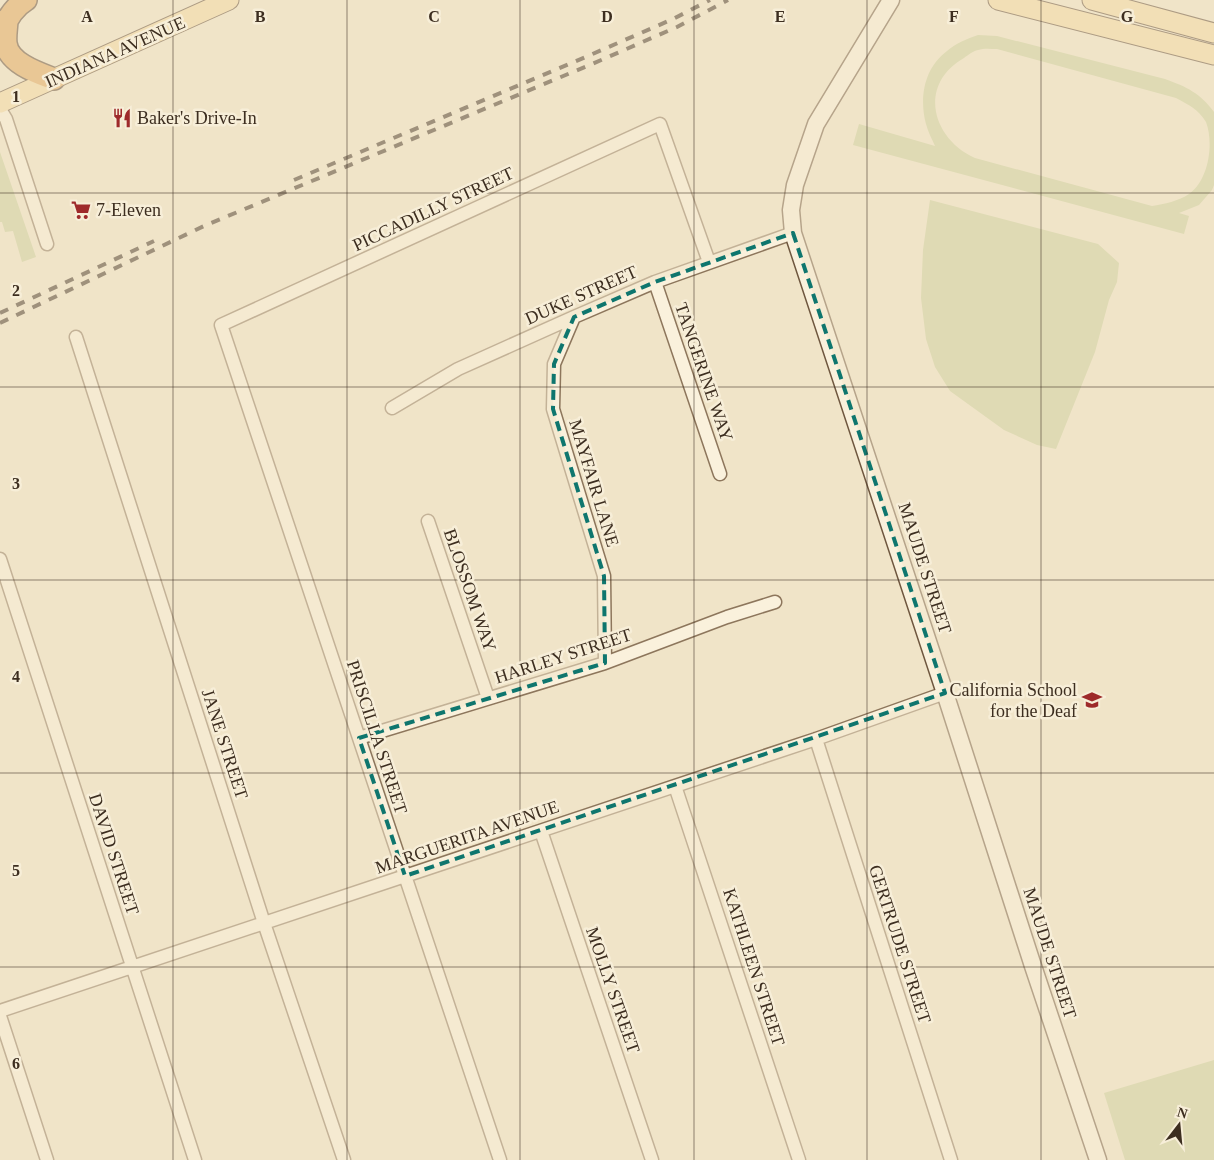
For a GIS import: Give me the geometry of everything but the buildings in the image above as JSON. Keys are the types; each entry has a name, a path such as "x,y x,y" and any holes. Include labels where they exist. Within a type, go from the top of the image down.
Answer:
{"highway":[{"path":"26,0 20,3 4,28 6,45 14,59 33,72 54,79"}],"main road":[{"name":"INDIANA AVENUE","path":"0,104 229,0"},
{"path":"998,0 1214,55"},
{"path":"1092,0 1122,4 1214,33"}],"street":[{"name":"MAUDE STREET","path":"891,0 816,124 795,185 791,210 793,233 1098,1160"},
{"path":"1114,28 1122,4"},
{"path":"0,109 6,119 47,244"},
{"name":"PICCADILLY STREET","path":"221,325 660,124 709,262"},
{"name":"DUKE STREET","path":"392,408 458,369 574,317 656,282 793,233"},
{"name":"TANGERINE WAY","path":"656,282 720,474"},
{"name":"MAYFAIR LANE","path":"574,317 554,364 553,409 604,576 605,663"},
{"name":"PRISCILLA STREET","path":"221,325 500,1160"},
{"name":"JANE STREET","path":"76,337 264,923 344,1160"},
{"name":"BLOSSOM WAY","path":"428,521 488,698"},
{"name":"DAVID STREET","path":"0,559 195,1160"},
{"name":"HARLEY STREET","path":"359,738 605,663 774,602"},
{"name":"MARGUERITA AVENUE","path":"0,1011 816,739 945,693"},
{"name":"GERTRUDE STREET","path":"816,739 951,1160"},
{"name":"KATHLEEN STREET","path":"675,786 800,1160"},
{"name":"MOLLY STREET","path":"540,831 652,1160"},
{"path":"0,1016 47,1160"}],"highlighted area":[{"path":"793,233 945,693 405,876 359,738 605,663 604,576 553,409 554,364 574,317 655,282"}],"green space":[{"path":"978,35 997,36 1165,79 1186,88 1204,100 1214,112 1214,185 1199,205 1179,213 1189,216 1184,234 853,145 859,124 935,146 926,124 923,104 928,75 939,58 947,51 958,43","holes":["980,49 997,49 1176,98 1189,105 1206,122 1210,140 1208,161 1201,180 1189,194 1176,200 1152,206 975,158 960,149 948,138 940,124 936,110 936,96 940,82 949,69 972,52"]},
{"path":"0,152 36,257 22,262 13,231 5,232 2,222 0,222"},
{"path":"930,200 1098,244 1119,263 1117,282 1109,300 1095,352 1056,449 1037,445 1004,430 950,391 935,367 926,339 921,298 923,250"},
{"path":"1214,1060 1214,1160 1125,1160 1104,1093"}],"railway":[{"path":"294,180 588,56 673,19 710,0"},
{"path":"0,323 204,226 592,64 677,27 728,0"},
{"path":"0,313 154,241"}],"place":[{"name":"Baker's Drive-In","path":"122,118"},
{"name":"7-Eleven","path":"81,210"},
{"name":"California School for the Deaf","path":"1092,700"}]}
